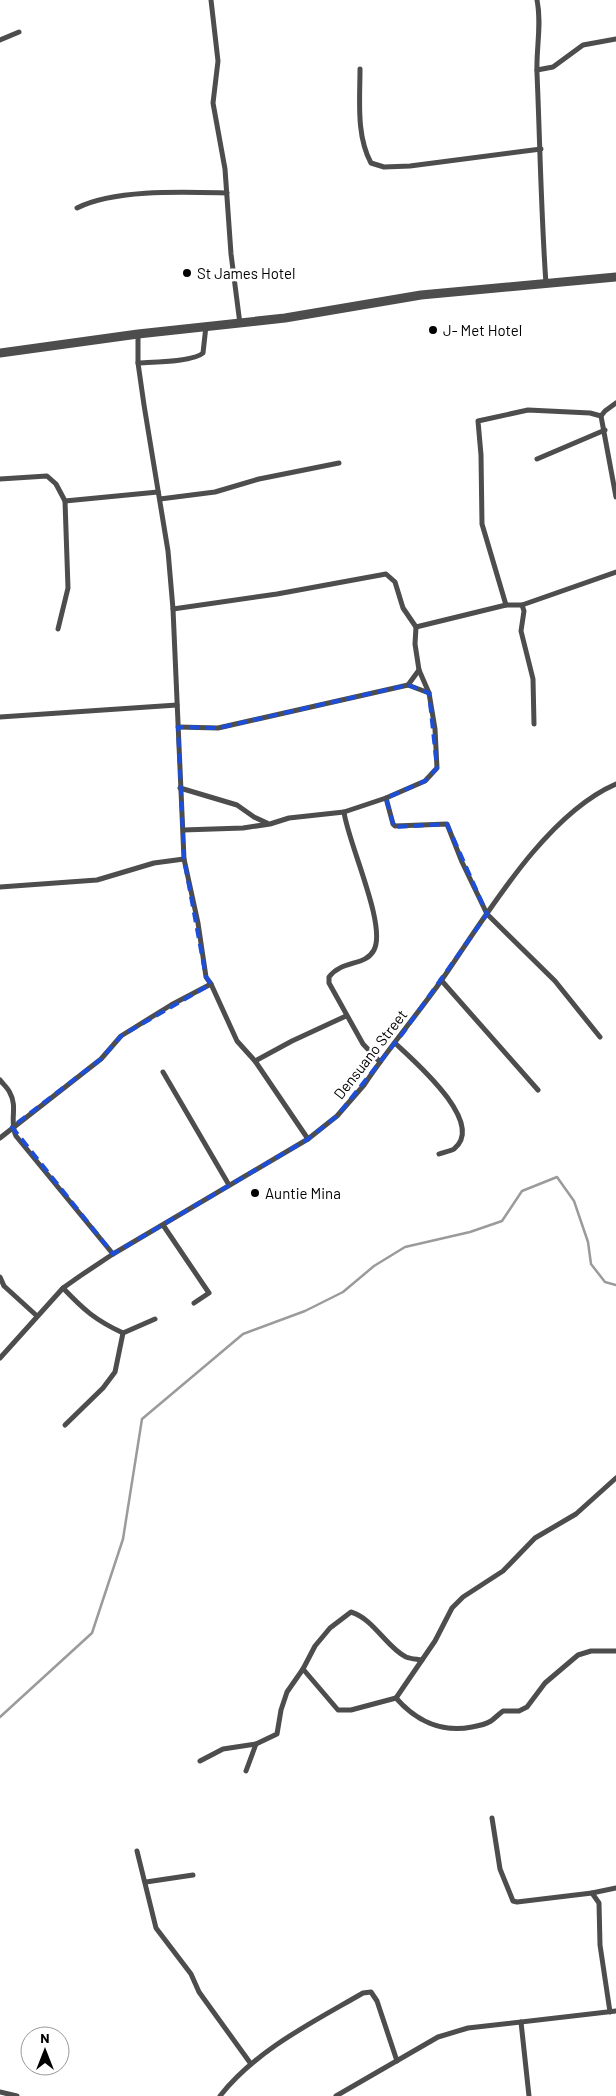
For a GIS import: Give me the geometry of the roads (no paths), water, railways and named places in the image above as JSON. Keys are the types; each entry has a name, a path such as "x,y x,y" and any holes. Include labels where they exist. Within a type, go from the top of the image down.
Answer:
{"street":[{"path":"211,0 218,61 213,103 222,148 231,254 240,324"},
{"path":"537,0 540,28 537,70 541,150 540,196 546,284"},
{"path":"0,40 19,32"},
{"path":"537,70 553,67 583,45 616,39"},
{"path":"360,69 361,124 364,150 371,163 384,167 410,166 541,150"},
{"path":"77,208 93,200 119,196 227,193"},
{"path":"0,353 138,334 240,324 421,295 616,277"},
{"path":"138,363 182,359 200,355 203,353 206,326"},
{"path":"138,334 138,363 168,551 184,859 198,923 206,977 237,1041 255,1061 308,1140"},
{"path":"616,403 605,410 601,416 616,497"},
{"path":"506,605 482,524 481,455 478,422 528,410 590,413 601,416"},
{"path":"538,459 605,430"},
{"path":"160,499 215,492 259,479 339,463"},
{"path":"0,479 47,476 56,484 65,501 68,588 58,629"},
{"path":"65,501 158,492"},
{"path":"416,626 506,605 522,606 616,572"},
{"path":"172,609 277,594 386,574 395,582 403,608 416,626 419,670 429,693 435,729 437,768 425,781 386,798 344,812 289,818 270,824 222,829 183,830"},
{"path":"522,606 524,611 521,631 533,679 534,724"},
{"path":"408,685 419,670"},
{"path":"178,727 218,728 408,685 429,693"},
{"path":"0,717 177,705"},
{"name":"Densuano Street","path":"0,1358 64,1288 113,1254 308,1140 337,1116 364,1085 441,980 486,914 533,852 570,813 616,784"},
{"path":"180,788 237,805 254,817 270,824"},
{"path":"386,798 395,826 447,824 486,914 554,981 600,1037"},
{"path":"344,812 346,827 365,882 377,939 374,951 364,960 343,965 334,970 329,976 329,983 363,1044 380,1062"},
{"path":"0,887 97,880 154,863 184,859"},
{"path":"441,980 538,1090"},
{"path":"0,1138 101,1059 122,1036 171,1005 211,984"},
{"path":"255,1061 292,1041 346,1016"},
{"path":"395,1043 432,1080 458,1113 462,1126 461,1139 454,1149 439,1154"},
{"path":"163,1072 229,1185"},
{"path":"0,1080 11,1093 14,1108 12,1127 16,1136 113,1254"},
{"path":"162,1225 209,1293 194,1303"},
{"path":"0,1277 4,1286 37,1316"},
{"path":"64,1288 86,1312 101,1323 124,1333 155,1319"},
{"path":"65,1425 103,1388 114,1372 124,1333"},
{"path":"303,1669 338,1710 351,1710 396,1698 435,1640 452,1608 463,1597 503,1571 535,1538 576,1514 616,1478"},
{"path":"200,1762 222,1749 256,1744 277,1734 281,1710 287,1692 303,1669 315,1646 330,1628 351,1612 358,1614 404,1656 422,1660"},
{"path":"396,1698 405,1709 433,1726 464,1729 479,1726 491,1721 503,1711 519,1711 527,1706 545,1683 578,1655 591,1651 616,1651"},
{"path":"246,1771 256,1744"},
{"path":"492,1818 500,1869 513,1900 517,1902 592,1893 616,1888"},
{"path":"137,1851 156,1928 191,1974 199,1992 252,2064"},
{"path":"146,1882 194,1875"},
{"path":"336,2096 438,2037 468,2028 613,2012 600,1945 599,1903 592,1893"},
{"path":"220,2096 234,2078 299,2030 364,1993 371,1992 377,2001 397,2061"},
{"path":"521,2022 529,2096"},
{"path":"0,2092 17,2096"}],"waterway":[{"path":"0,1717 92,1633 123,1539 142,1419 243,1334 305,1311 343,1292 374,1266 405,1247 470,1232 502,1221 522,1191 557,1177 574,1201 588,1242 591,1264 605,1282 616,1285"}],"place":[{"name":"St James Hotel","path":"187,273"},
{"name":"J- Met Hotel","path":"433,330"},
{"name":"Auntie Mina","path":"255,1193"}]}
